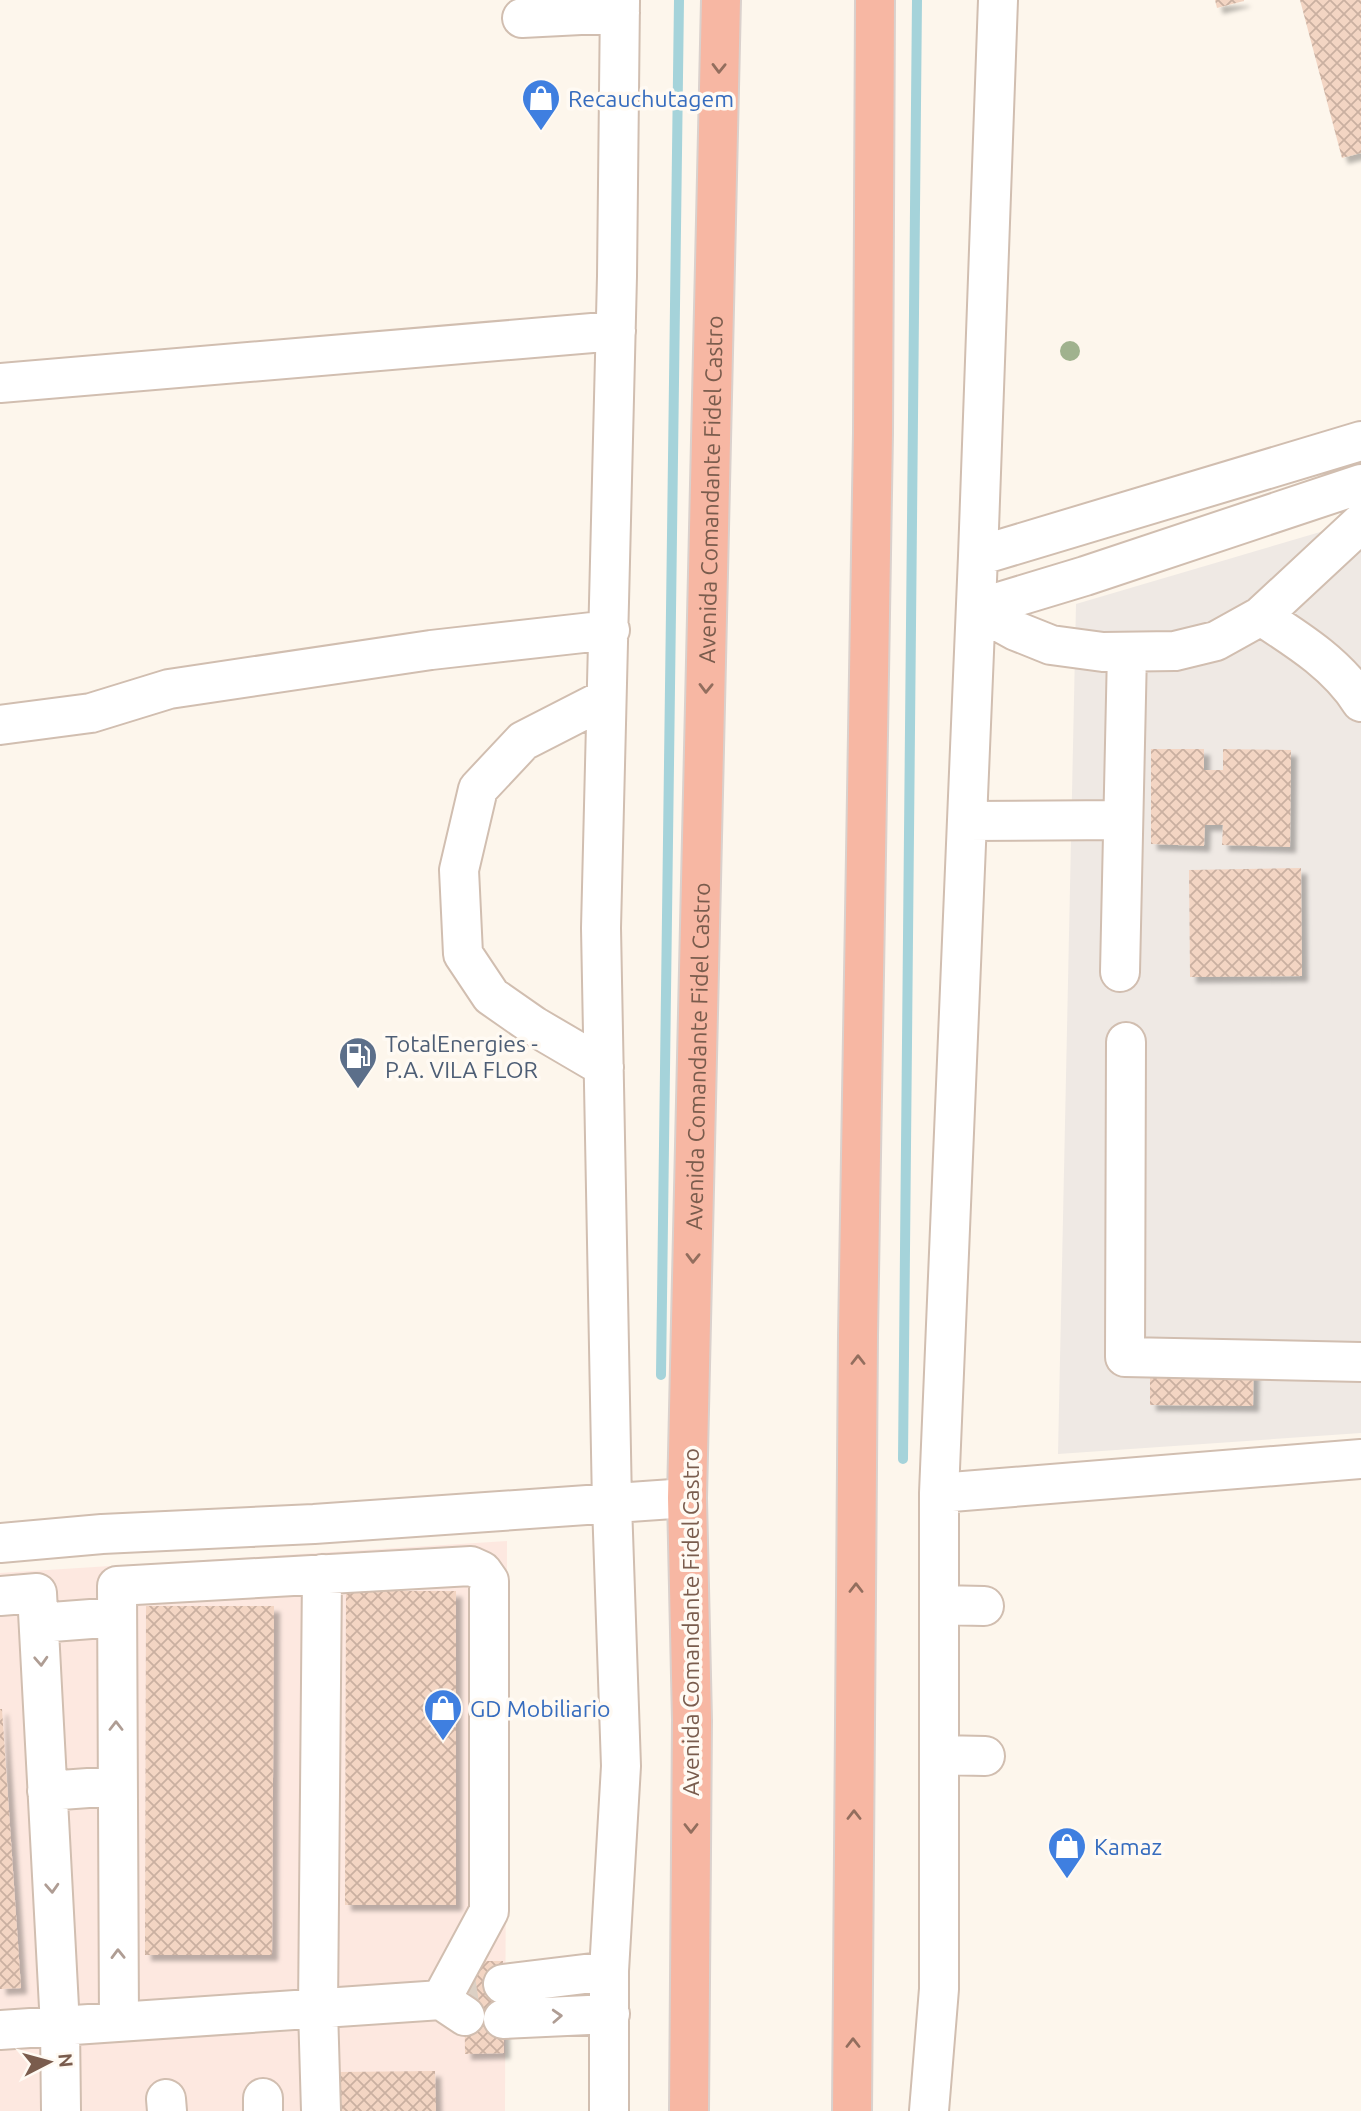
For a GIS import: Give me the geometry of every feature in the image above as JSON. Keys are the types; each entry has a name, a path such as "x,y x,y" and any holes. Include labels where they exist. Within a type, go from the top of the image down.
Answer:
{"highway":[{"name":"Avenida Comandante Fidel Castro","path":"689,2111 692,1720 687,1499 721,0"},
{"path":"852,2111 858,1336 872,474 875,0"}],"street":[{"path":"929,2111 939,1989 939,1493 998,0"},
{"path":"522,18 620,6 610,630 605,699 601,928 612,1504 621,1766 609,1971 608,2111"},
{"path":"0,383 616,331"},
{"path":"978,556 1361,441"},
{"path":"976,608 1085,576 1361,484"},
{"path":"976,608 1016,631 1051,645 1103,652 1175,651 1216,641 1261,616 1361,523"},
{"path":"1261,616 1302,643 1349,684 1361,702"},
{"path":"0,725 91,713 169,689 431,650 610,630"},
{"path":"1120,972 1127,652"},
{"path":"604,1068 534,1026 491,996 463,954 459,870 478,789 523,741 605,699"},
{"path":"967,821 1122,820"},
{"path":"1126,1042 1125,1357 1361,1362"},
{"path":"939,1493 1361,1459"},
{"path":"0,1543 102,1534 314,1524 687,1499"},
{"path":"0,2029 60,2026 318,2008 453,2008 489,1912 489,1581 482,1571 471,1566 322,1574 117,1601 25,1604 47,1791 60,2026 61,2111"},
{"path":"321,2111 318,2008 322,1574"},
{"path":"117,1601 119,2022"},
{"path":"939,1605 984,1605"},
{"path":"939,1755 985,1756"},
{"path":"47,1791 116,1786"},
{"path":"609,1971 503,2001 610,2014"}],"shaded area":[{"path":"1361,520 1361,1433 1058,1454 1076,604"},
{"path":"507,1541 505,2111 0,2111 0,1573"}],"building":[{"path":"1215,0 1244,0 1244,1 1217,8"},
{"path":"1300,0 1361,0 1361,153 1342,158"},
{"path":"1151,749 1204,749 1204,770 1223,770 1223,749 1291,750 1290,847 1222,845 1223,825 1205,825 1204,846 1151,844"},
{"path":"1301,868 1302,976 1190,977 1189,870"},
{"path":"1150,1338 1254,1340 1253,1406 1150,1405"},
{"path":"346,1591 456,1591 456,1905 345,1905"},
{"path":"146,1606 274,1606 272,1955 145,1955"},
{"path":"0,1709 21,1988 0,1989"},
{"path":"464,1961 503,1961 504,2053 465,2054"},
{"path":"435,2071 436,2111 339,2111 339,2072"}],"waterway":[{"path":"661,1375 679,0"},
{"path":"903,1459 917,0"}],"tunnel":[{"path":"441,2000 464,1990 503,1984"}],"place":[{"name":"Recauchutagem","path":"541,132"},
{"name":"TotalEnergies - P.A. VILA FLOR","path":"358,1090"},
{"name":"GD Mobiliario","path":"443,1742"},
{"name":"Kamaz","path":"1067,1880"}]}
